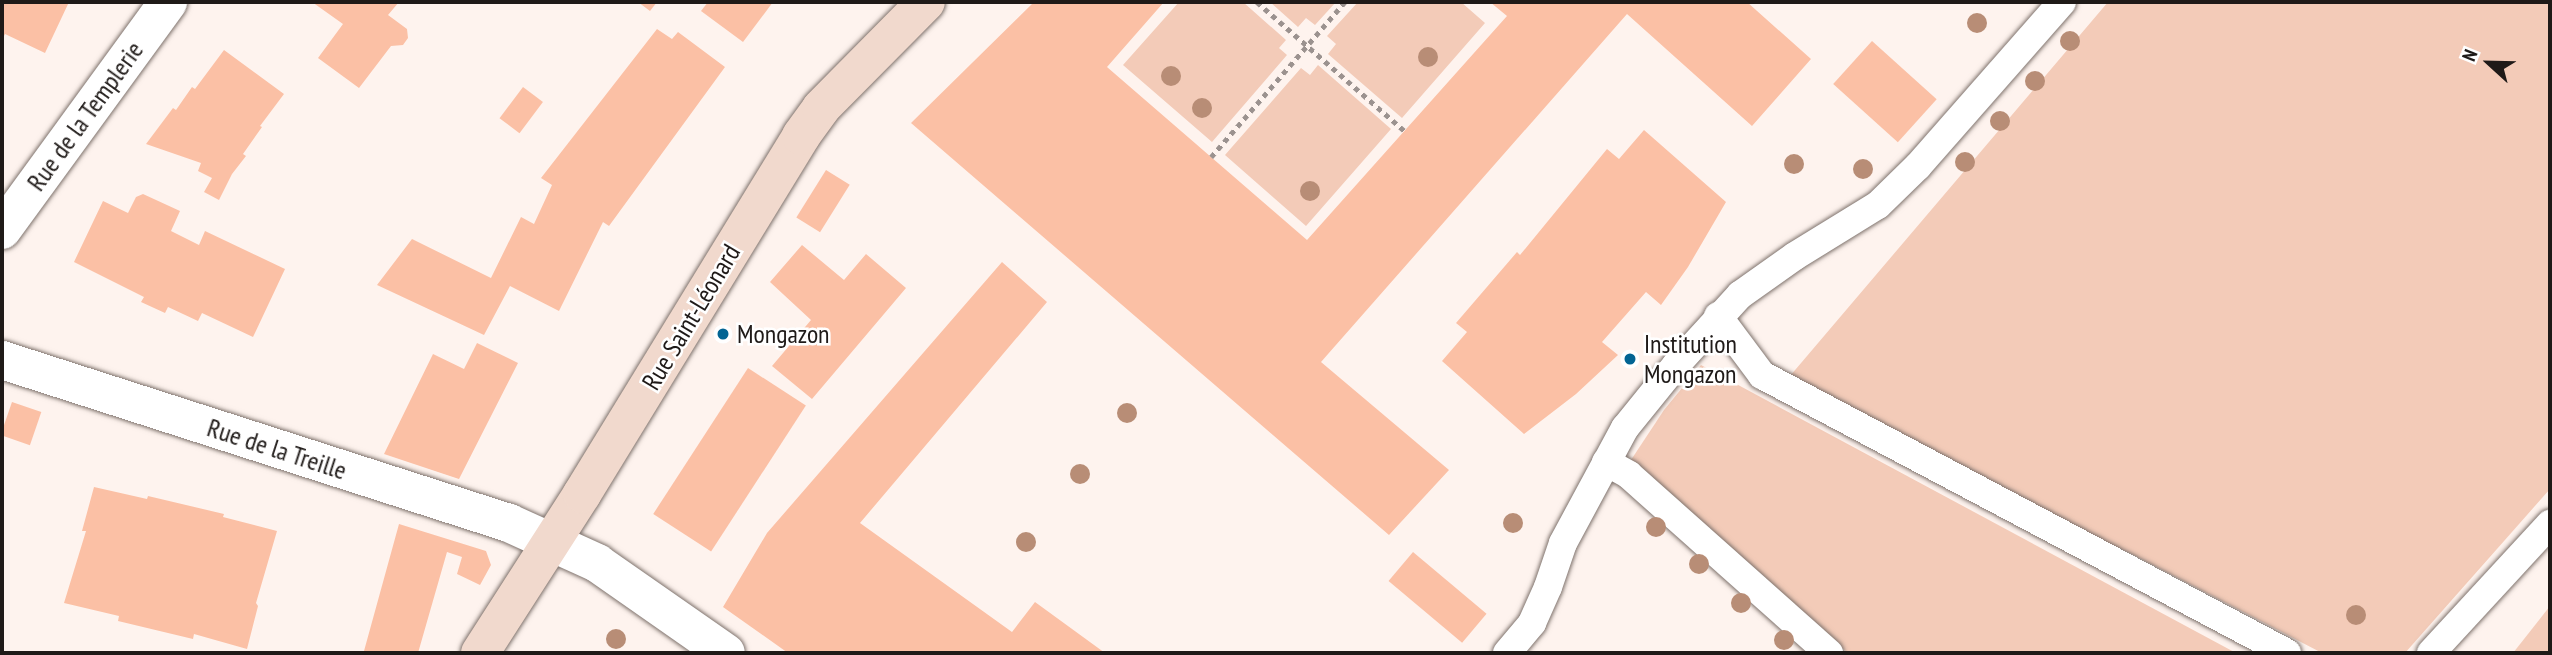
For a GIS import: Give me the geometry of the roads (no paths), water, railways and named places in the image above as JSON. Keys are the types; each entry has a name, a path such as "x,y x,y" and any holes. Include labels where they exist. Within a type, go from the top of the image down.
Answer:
{"street":[{"name":"Rue de la Templerie","path":"2,230 168,2"},
{"name":"Rue Saint-Léonard","path":"480,653 815,117 926,2"},
{"name":"Rue de la Treille","path":"2,360 509,523 597,563 726,653"}],"lane":[{"path":"1507,653 1532,623 1563,543 1625,428 1718,316 1740,295 1795,256 1878,205 1917,166 2063,2"},
{"path":"1718,316 1762,375 2082,539 2287,653"},
{"path":"1606,462 1629,475 1829,653"},
{"path":"2431,653 2550,524"}],"place":[{"name":"Mongazon","path":"723,334"},
{"name":"Institution Mongazon","path":"1630,359"}]}
